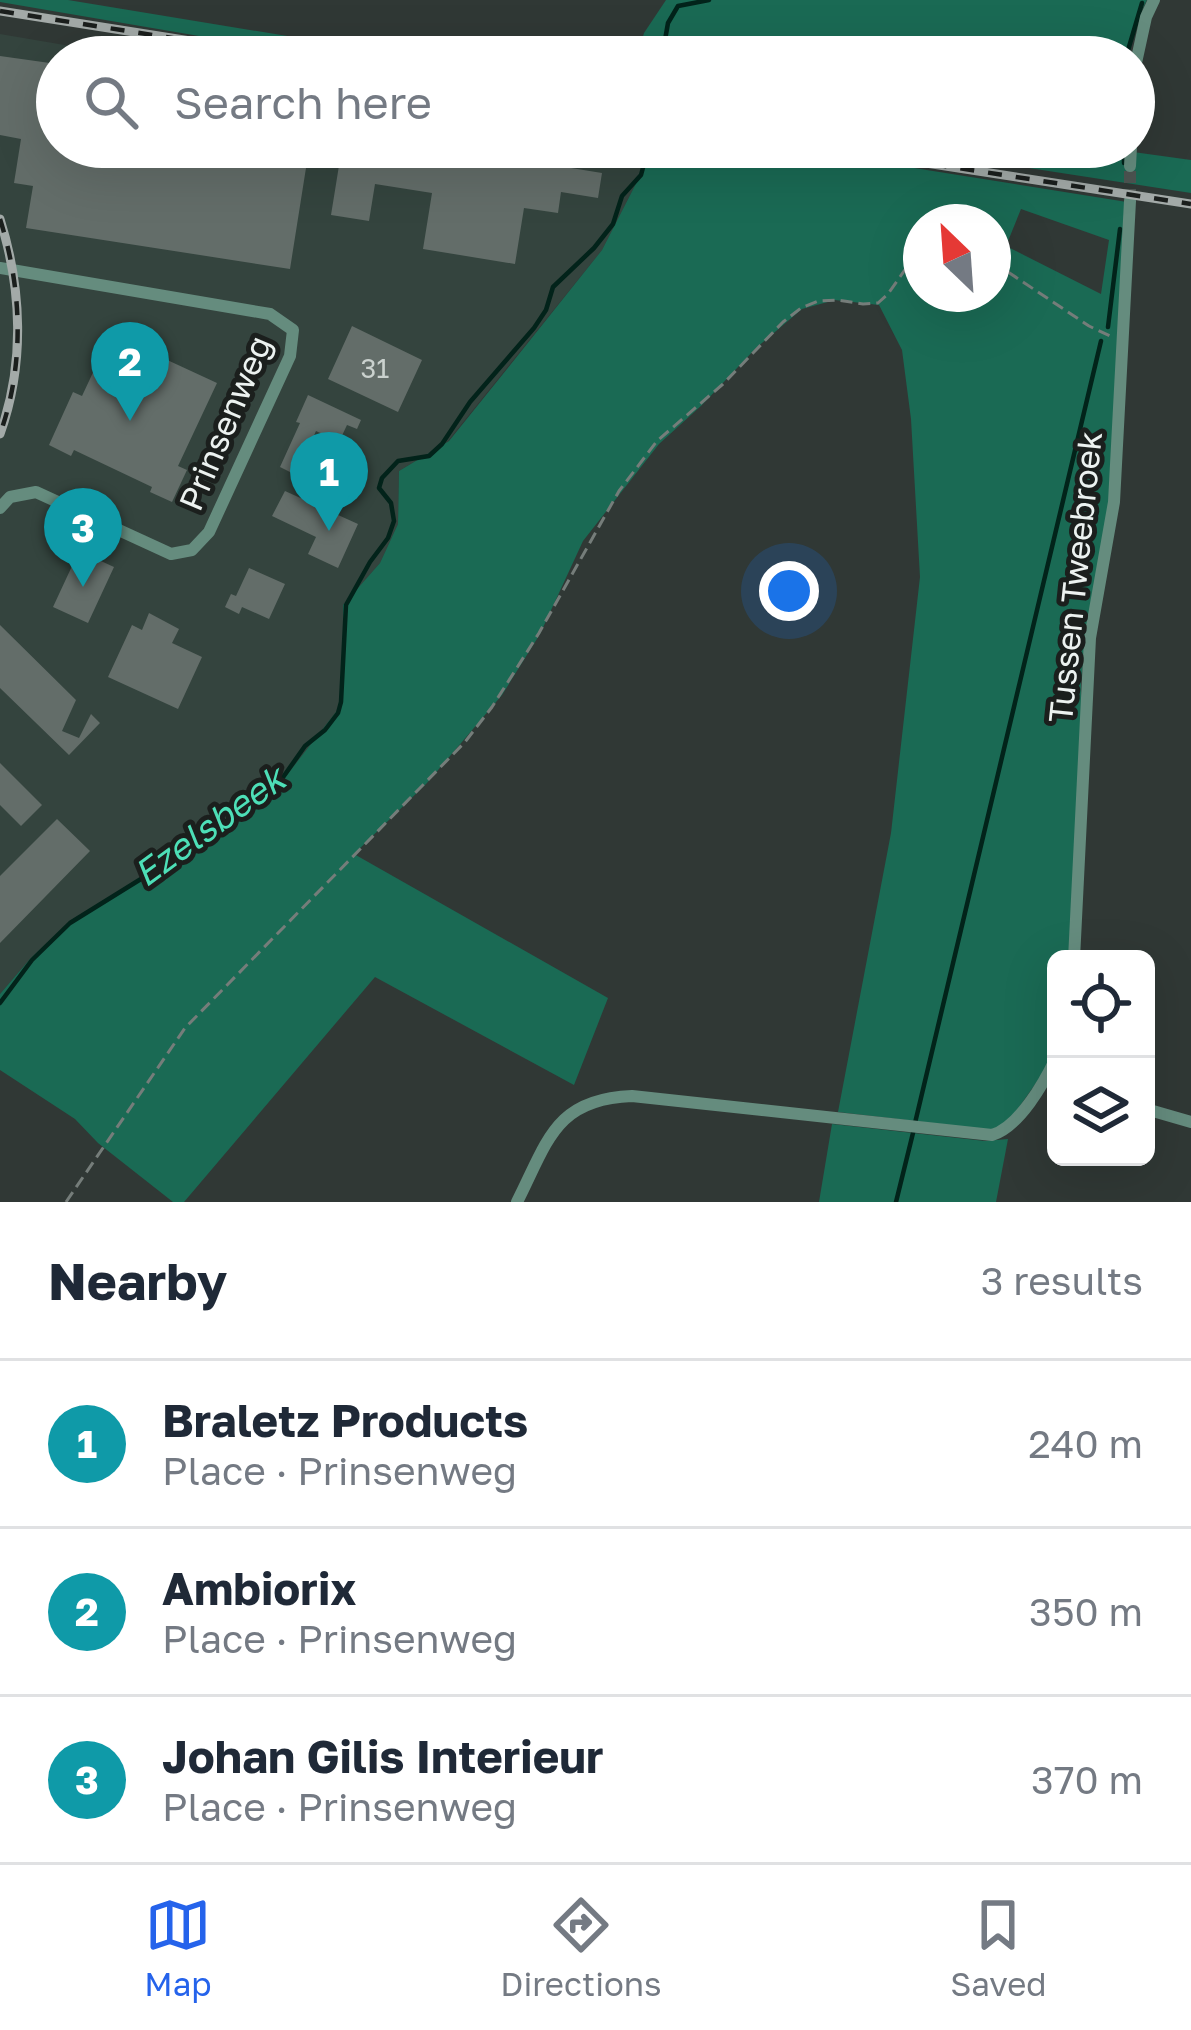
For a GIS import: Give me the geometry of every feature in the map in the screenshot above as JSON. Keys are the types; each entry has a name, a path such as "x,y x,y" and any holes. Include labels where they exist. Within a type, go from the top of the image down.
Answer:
{"street":[{"path":"1142,36 1154,0"},
{"name":"Tussen Tweebroek","path":"1074,950 1090,638 1114,502 1130,201"},
{"name":"Prinsenweg","path":"0,268 270,314 293,330 290,356 209,532 192,550 171,554 36,492 10,497 0,508"},
{"path":"518,1202 559,1124 586,1102 606,1097 632,1096 992,1136 1003,1132 1047,1085"},
{"path":"1155,1111 1191,1121"}],"path":[{"path":"66,1202 185,1028 465,742 539,633 619,491 658,441 801,308 838,299 878,303 903,273"},
{"path":"1011,274 1089,326 1123,341"}],"shaded area":[{"path":"0,34 36,40 36,168 644,168 602,250 448,441 399,471 398,524 380,563 343,605 343,703 279,785 69,922 0,994"}],"green space":[{"path":"68,0 287,36 198,36 0,2"},
{"path":"666,0 1147,0 1131,36 644,33"},
{"path":"1155,155 1191,160 1191,193 1029,168 1155,168"},
{"path":"644,168 914,168 1127,202 1109,503 1081,682 1071,950 1047,950 1047,1064 1010,1120 992,1130 838,1112 891,833 920,577 902,350 879,305 835,300 802,309 659,444 583,541 540,634 502,695 427,783 354,854 608,998 574,1085 375,977 184,1202 173,1202 75,1119 0,1070 0,994 30,959 69,922 279,785 343,703 343,605 380,563 398,524 399,471 449,441 602,250"},
{"path":"832,1124 985,1141 1008,1139 996,1202 819,1202"}],"building":[{"path":"0,56 36,61 36,168 306,168 290,269 26,228 33,186 14,183 21,139 0,135"},
{"path":"339,168 571,168 602,173 598,198 561,192 558,213 524,208 515,264 423,249 432,193 375,184 369,221 331,215"},
{"path":"352,326 422,360 398,412 328,379"},
{"path":"111,334 217,383 178,466 187,470 172,502 150,492 152,487 74,450 71,456 49,445 73,392 82,396"},
{"path":"308,395 361,420 357,429 347,425 339,442 316,431 296,475 280,467"},
{"path":"285,491 358,524 338,568 308,554 316,537 272,516"},
{"path":"79,551 114,567 88,623 53,607"},
{"path":"249,568 285,584 269,619 242,607 239,614 225,607 231,594 236,596"},
{"path":"149,613 179,629 172,643 202,657 178,709 108,677 132,625 142,630"},
{"path":"0,625 76,700 62,731 79,738 91,714 100,723 69,755 0,688"},
{"path":"0,763 42,805 21,826 0,805"},
{"path":"57,819 90,851 0,943 0,876"}],"waterway":[{"name":"Ezelsbeek","path":"666,36 678,6 709,0"},
{"path":"1132,36 1142,3"},
{"name":"Ezelsbeek","path":"0,1003 32,960 70,923 178,856 279,783 305,746 325,730 341,702 346,605 394,521 391,503 379,488 382,478 398,461 429,456 442,444 470,402 534,328 553,287 613,224 622,196 643,168"},
{"path":"1108,327 1120,229"},
{"path":"915,1123 1101,341"},
{"path":"896,1202 913,1133"}],"tunnel":[{"path":"1130,168 1130,201"}],"railway":[{"path":"0,11 159,36"},
{"path":"958,168 1191,204"},
{"path":"0,219 13,272 18,326 14,381 0,434"}],"place":[{"name":"Ambiorix","path":"130,421"},
{"name":"Braletz Products","path":"329,531"},
{"name":"Johan Gilis Interieur","path":"83,587"}]}
